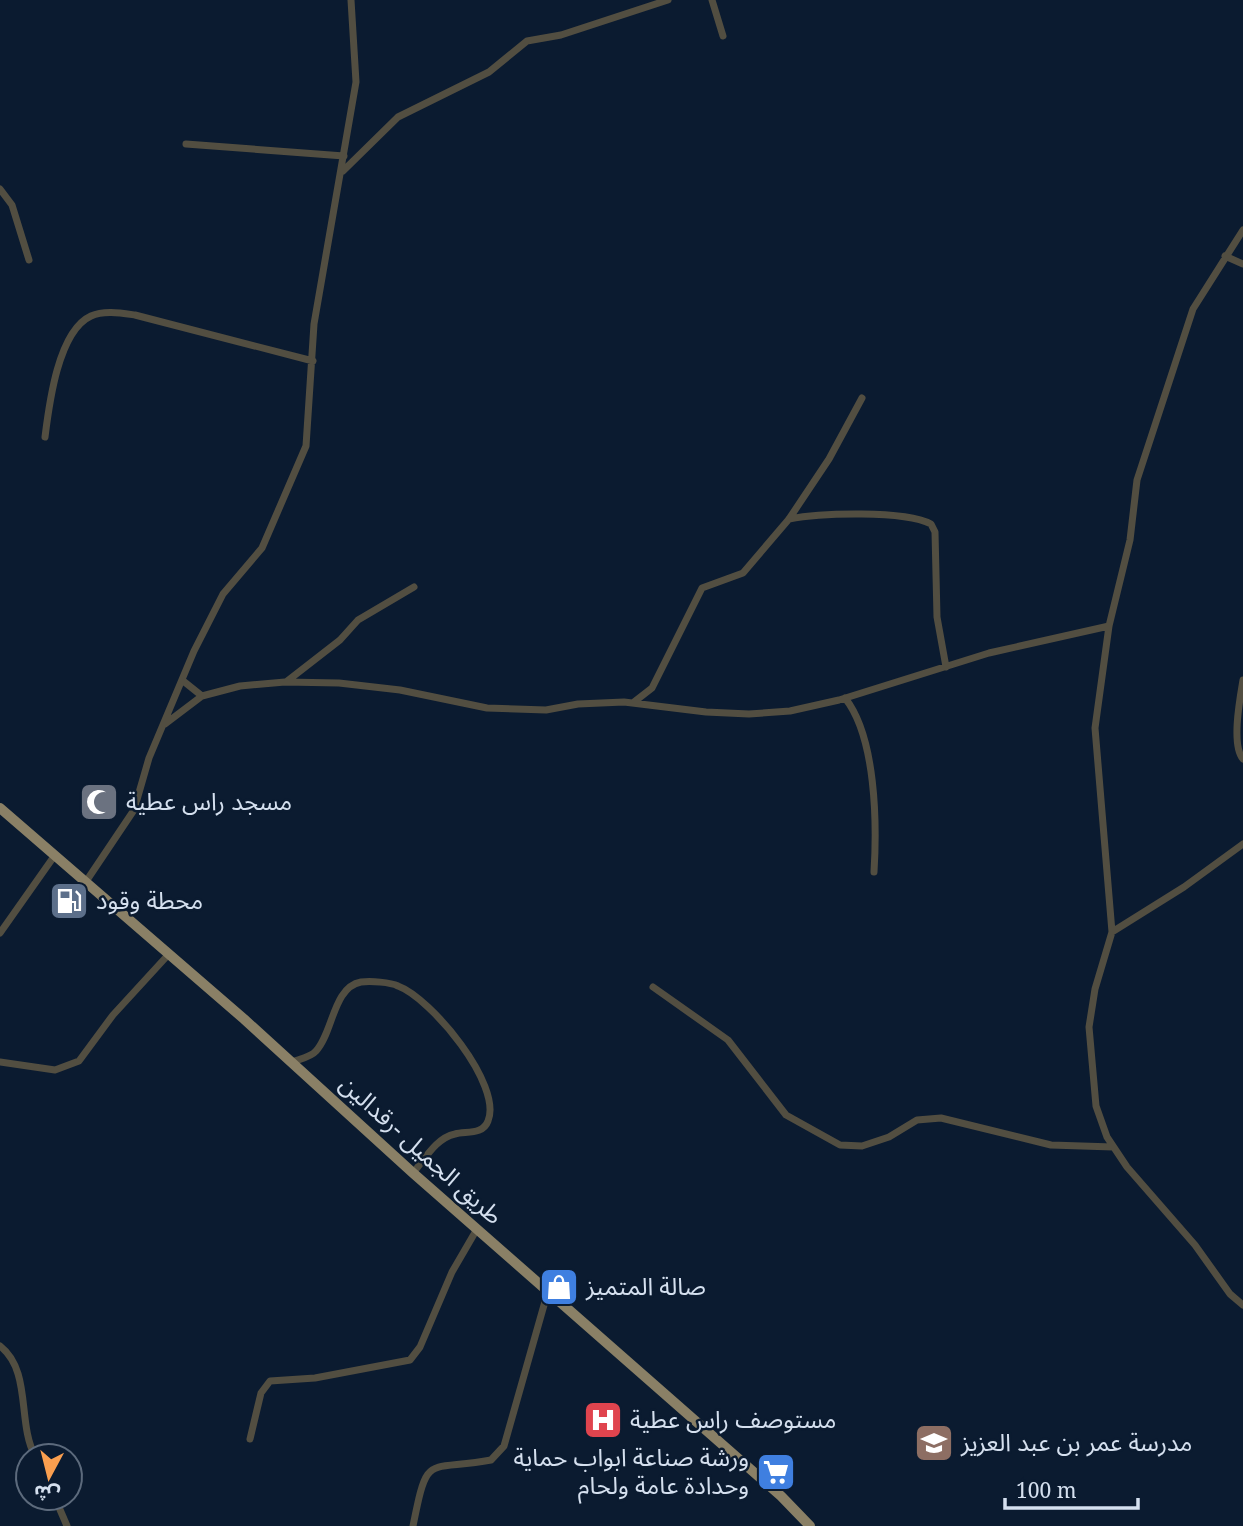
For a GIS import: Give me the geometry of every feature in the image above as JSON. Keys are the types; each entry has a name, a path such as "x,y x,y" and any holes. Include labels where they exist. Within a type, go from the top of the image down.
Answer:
{"main road":[{"name":"طريق الجميل -رقدالين","path":"0,808 292,1062 413,1173 781,1496 810,1526"}],"street":[{"path":"85,883 134,810 149,758 213,610 262,548 306,446 314,324 356,82 351,0"},
{"path":"342,172 398,117 489,72 527,41 561,34 668,0"},
{"path":"712,0 723,36"},
{"path":"186,144 344,156"},
{"path":"0,189 12,205 29,260"},
{"path":"1243,230 1193,309 1144,452 1130,540 1109,626 1095,728 1112,932 1095,989 1089,1027 1097,1106 1113,1147 1126,1167 1195,1245 1230,1294 1243,1305"},
{"path":"1225,256 1243,264"},
{"path":"45,437 58,364 80,325 91,316 114,313 135,315 313,361"},
{"path":"634,703 652,688 702,588 743,573 789,520 829,459 862,398"},
{"path":"789,520 810,515 860,515 908,517 931,524 935,532 937,618 946,667"},
{"path":"285,682 340,640 358,620 414,587"},
{"path":"165,724 202,696 220,689 285,682 339,683 400,690 487,708 546,710 600,702 749,714 790,711 845,698 989,653 1109,626"},
{"path":"182,680 202,696"},
{"path":"1243,680 1237,739 1239,754 1243,759"},
{"path":"845,698 858,720 864,748 876,828 874,872"},
{"path":"1112,932 1184,887 1243,844"},
{"path":"0,933 55,855"},
{"path":"0,1062 55,1070 79,1061 113,1015 167,955"},
{"path":"292,1062 314,1054 325,1040 340,1000 349,987 361,982 398,986 418,998 469,1053 483,1077 489,1118 486,1126 477,1131 441,1139 413,1173"},
{"path":"653,987 728,1040 786,1115 840,1145 862,1146 889,1137 917,1120 941,1118 1051,1145 1113,1147"},
{"path":"250,1439 261,1393 270,1381 315,1378 410,1360 420,1347 452,1272 477,1229"},
{"path":"413,1526 419,1494 429,1471 437,1465 491,1460 504,1446 548,1290"},
{"path":"0,1346 12,1360 19,1380 30,1442"}],"place":[{"name":"مسجد راس عطية","path":"99,802"},
{"name":"محطة وقود","path":"69,901"},
{"name":"صالة المتميز","path":"559,1287"},
{"name":"مستوصف راس عطية","path":"603,1420"},
{"name":"مدرسة عمر بن عبد العزيز","path":"934,1443"},
{"name":"ورشة صناعة ابواب حماية وحدادة عامة ولحام","path":"776,1472"}]}
